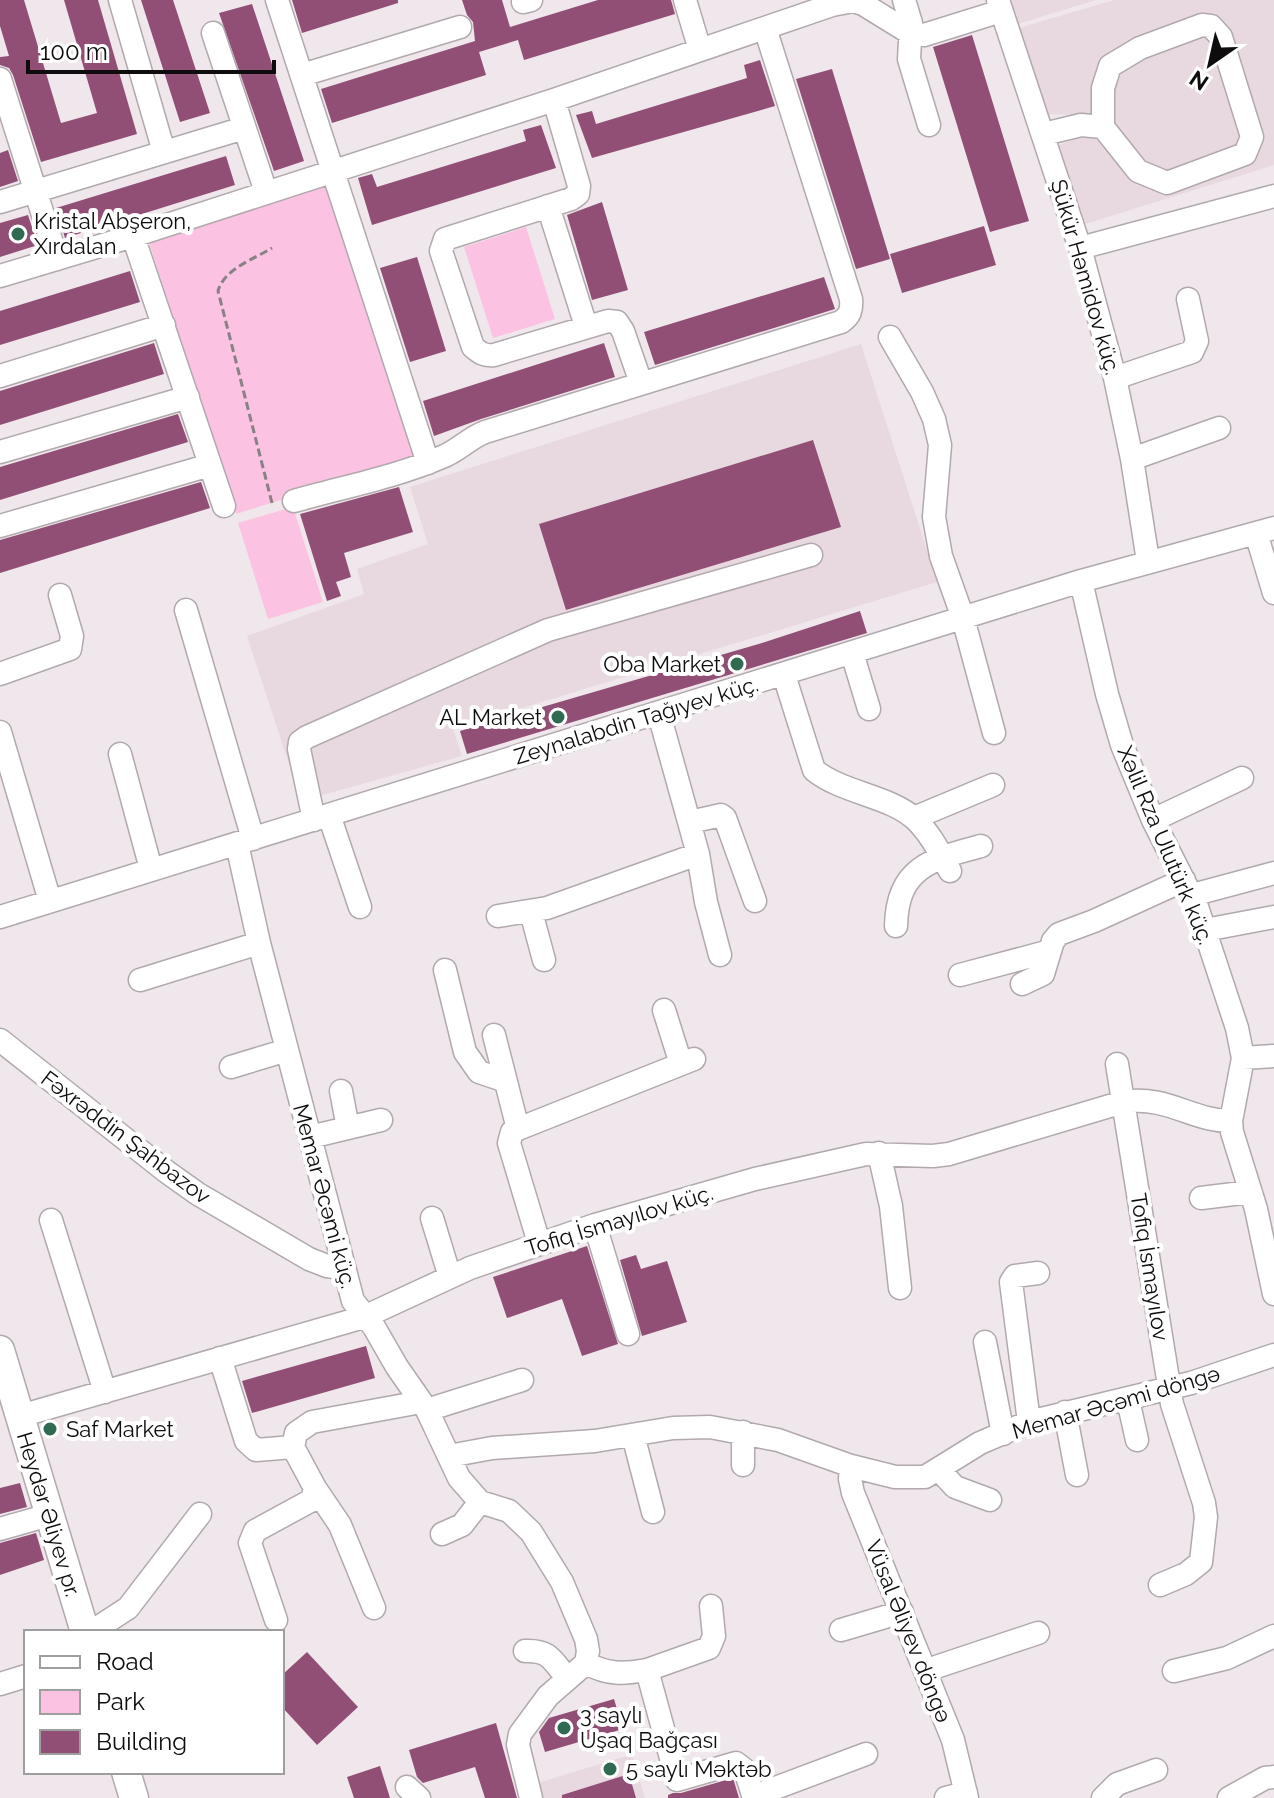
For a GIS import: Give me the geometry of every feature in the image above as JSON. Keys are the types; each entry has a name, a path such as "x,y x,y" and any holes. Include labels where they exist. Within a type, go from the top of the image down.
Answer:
{"main road":[{"name":"Heydər Əliyev pr.","path":"1,1356 84,1630"},
{"path":"127,1774 134,1798"}],"street":[{"path":"120,0 164,152"},
{"path":"277,0 428,463"},
{"path":"685,0 700,50"},
{"path":"904,0 911,23 909,59 929,125"},
{"path":"0,276 549,102 832,5 853,1 863,4 910,33 932,35 1000,6"},
{"name":"Şükür Həmidov küç.","path":"1000,6 1080,248 1115,378 1148,561"},
{"path":"1044,134 1081,125 1103,127 1138,171 1167,183 1245,154 1252,137 1221,37 1211,26 1202,25 1140,48 1110,66 1103,88 1103,127"},
{"path":"302,75 460,27"},
{"path":"283,502 428,463 485,432 849,317 851,299 765,28"},
{"path":"213,33 266,192"},
{"path":"0,79 8,130 36,190 57,259"},
{"path":"549,102 566,175 553,197 445,239 441,251 473,347 478,352 486,356 494,355 586,326 617,322 641,383"},
{"path":"0,202 244,128"},
{"path":"1080,248 1274,196"},
{"path":"553,197 586,326"},
{"path":"133,236 224,506"},
{"path":"1115,378 1192,352 1197,341 1188,299"},
{"path":"0,376 164,325"},
{"path":"890,337 934,419 940,445 934,517 941,556 963,618 994,733"},
{"path":"0,452 188,397"},
{"path":"1132,459 1219,428"},
{"path":"0,526 210,465"},
{"path":"1265,531 1274,593"},
{"name":"Zeynalabdin Tağıyev küç.","path":"0,917 1081,581 1265,531"},
{"path":"360,907 321,817 299,749 300,742 548,630 811,555"},
{"name":"Xəlil Rza Ulutürk küç.","path":"1081,581 1122,745 1153,820 1188,887 1237,1028 1243,1058 1231,1121 1260,1202 1274,1294"},
{"path":"0,674 70,649 72,636 60,595"},
{"name":"Memar Əcəmi küç.","path":"186,610 245,841 259,943 353,1301 384,1341 397,1367 424,1406 459,1478 480,1502 509,1511 531,1532 571,1600 586,1639 586,1663"},
{"path":"852,653 869,709"},
{"path":"784,675 814,770 825,780 914,818 937,846 946,864"},
{"path":"659,714 690,822 720,955"},
{"path":"0,732 50,901"},
{"path":"120,754 151,869"},
{"path":"1153,820 1242,778"},
{"path":"914,818 993,785"},
{"path":"690,822 721,815 725,818 755,901"},
{"path":"896,926 896,908 905,883 916,872 946,864 981,846"},
{"path":"498,916 531,912 698,854"},
{"path":"1022,984 1043,974 1059,934 1188,887 1274,873"},
{"path":"531,912 544,960"},
{"path":"1205,930 1274,917"},
{"path":"140,980 259,943"},
{"path":"960,975 1050,951"},
{"path":"445,970 465,1052 479,1072 503,1080"},
{"path":"539,1243 509,1143 512,1132 687,1062 664,1010"},
{"path":"494,1035 503,1080 518,1129"},
{"name":"Fəxrəddin Şahbazov","path":"0,1040 198,1194 309,1259 342,1268"},
{"path":"231,1067 287,1050"},
{"path":"1243,1058 1274,1056"},
{"name":"Tofiq İsmayılov","path":"1117,1064 1172,1404 1206,1517 1201,1562 1186,1574 1160,1585"},
{"path":"341,1091 348,1128"},
{"name":"Tofiq İsmayılov küç.","path":"20,1416 364,1317 450,1277 539,1243 768,1176 879,1153 949,1154 1140,1099 1157,1101 1207,1118 1231,1121"},
{"path":"310,1137 381,1120"},
{"path":"879,1153 891,1206 900,1288"},
{"path":"1201,1198 1260,1202"},
{"path":"432,1218 450,1277"},
{"path":"51,1220 105,1392"},
{"path":"595,1225 628,1334"},
{"path":"1029,1422 1011,1282 1015,1276 1038,1273"},
{"path":"985,1342 1003,1434"},
{"name":"Memar Əcəmi döngə","path":"449,1456 492,1448 595,1441 693,1427 743,1432 778,1440 851,1466 895,1477 925,1477 980,1443 1029,1422 1128,1400 1274,1355"},
{"path":"220,1358 246,1441 256,1450 293,1447"},
{"path":"374,1608 340,1525 293,1447 296,1433 312,1422 424,1406 522,1380"},
{"path":"1128,1400 1137,1440"},
{"path":"1065,1412 1077,1475"},
{"path":"743,1432 743,1465"},
{"path":"633,1435 653,1512"},
{"name":"Vüsal Əliyev döngə","path":"851,1466 853,1493 953,1740 960,1796"},
{"path":"939,1470 955,1487 990,1500"},
{"path":"276,1620 250,1543 251,1537 263,1526 309,1504 315,1488"},
{"path":"442,1534 462,1525 480,1502"},
{"path":"94,1630 128,1608 200,1514"},
{"path":"0,1529 49,1515"},
{"path":"531,1798 518,1745 520,1734 536,1710 586,1663 606,1673 619,1675 647,1670 709,1648 714,1636 711,1606"},
{"path":"841,1630 902,1612"},
{"path":"927,1670 1038,1633"},
{"path":"1174,1671 1227,1658 1274,1636"},
{"path":"525,1651 541,1650 567,1678"},
{"path":"647,1670 680,1789 736,1763 745,1770 754,1797 866,1754"},
{"path":"0,1684 24,1677"},
{"path":"1103,1798 1117,1784 1156,1770"},
{"path":"1229,1798 1265,1778 1274,1777"}],"path":[{"path":"272,248 232,272 221,281 218,291 283,502"}],"shaded area":[{"path":"1010,0 1096,0 1018,24"},
{"path":"1114,0 1274,0 1274,165 1082,225 1057,146 1084,135 1077,115 1045,114 1019,28"},
{"path":"861,344 937,582 453,729 462,756 301,801 247,636 364,594 357,569 428,544 410,487"},
{"name":"5 saylı Məktəb","path":"632,1754 645,1798 539,1798 535,1784"}],"green space":[{"path":"328,185 415,458 236,514 149,242"},
{"path":"526,227 555,319 493,338 464,247"},
{"path":"293,507 323,602 268,619 238,523"}],"building":[{"path":"0,0 24,0 61,123 97,113 64,0 98,0 137,134 41,162 13,75 9,68 0,65 0,57 9,56 0,26"},
{"path":"141,0 173,0 210,113 180,122"},
{"path":"292,0 398,0 398,3 302,33"},
{"path":"462,0 502,0 510,27 598,0 671,0 675,14 524,60 518,40 479,52 486,75 332,123 321,89 475,41 473,22"},
{"path":"252,4 304,161 274,171 219,13"},
{"path":"972,35 1029,221 990,232 933,47"},
{"path":"760,60 775,106 592,158 576,115 592,111 596,124 747,78 744,65"},
{"path":"832,69 890,259 856,269 796,79"},
{"path":"541,125 556,168 372,225 358,178 372,174 377,187 526,141 523,130"},
{"path":"8,150 18,181 0,187 0,153"},
{"path":"226,156 235,185 65,238 56,208"},
{"path":"602,202 628,290 592,300 567,215"},
{"name":"Kristal Abşeron, Xırdalan","path":"28,215 38,245 0,257 0,223"},
{"path":"984,226 996,265 902,293 890,254"},
{"path":"417,257 446,351 410,362 380,268"},
{"path":"130,271 140,302 0,345 0,311"},
{"path":"824,277 835,309 655,365 644,332"},
{"path":"154,343 164,374 0,425 0,391"},
{"path":"604,343 615,377 434,436 423,401"},
{"path":"178,414 188,442 0,500 0,467"},
{"path":"813,440 841,527 566,610 539,524"},
{"path":"201,482 210,508 0,573 0,540"},
{"path":"399,487 413,532 344,553 351,577 336,582 341,596 327,601 300,514"},
{"path":"860,611 867,633 467,754 460,731 762,643"},
{"path":"587,1246 618,1344 582,1356 562,1299 507,1318 493,1277"},
{"path":"636,1255 641,1269 667,1261 687,1322 642,1336 620,1260"},
{"path":"366,1346 375,1378 252,1413 242,1381"},
{"path":"20,1483 27,1507 0,1514 0,1488"},
{"path":"36,1533 44,1560 0,1575 0,1543"},
{"path":"307,1652 358,1707 317,1745 284,1709 284,1673"},
{"path":"614,1699 623,1729 545,1752 539,1732 549,1718"},
{"path":"496,1723 517,1798 485,1798 475,1767 423,1783 417,1777 409,1750"},
{"path":"380,1766 390,1798 354,1798 347,1777"},
{"path":"629,1774 636,1798 562,1798 562,1795"},
{"path":"733,1778 739,1798 668,1798 673,1793"}],"place":[{"name":"Kristal Abşeron, Xırdalan","path":"18,234"},
{"name":"Oba Market","path":"737,664"},
{"name":"AL Market","path":"558,717"},
{"name":"Saf Market","path":"50,1429"},
{"name":"3 saylı Uşaq Bağçası","path":"564,1728"},
{"name":"5 saylı Məktəb","path":"610,1769"}]}
